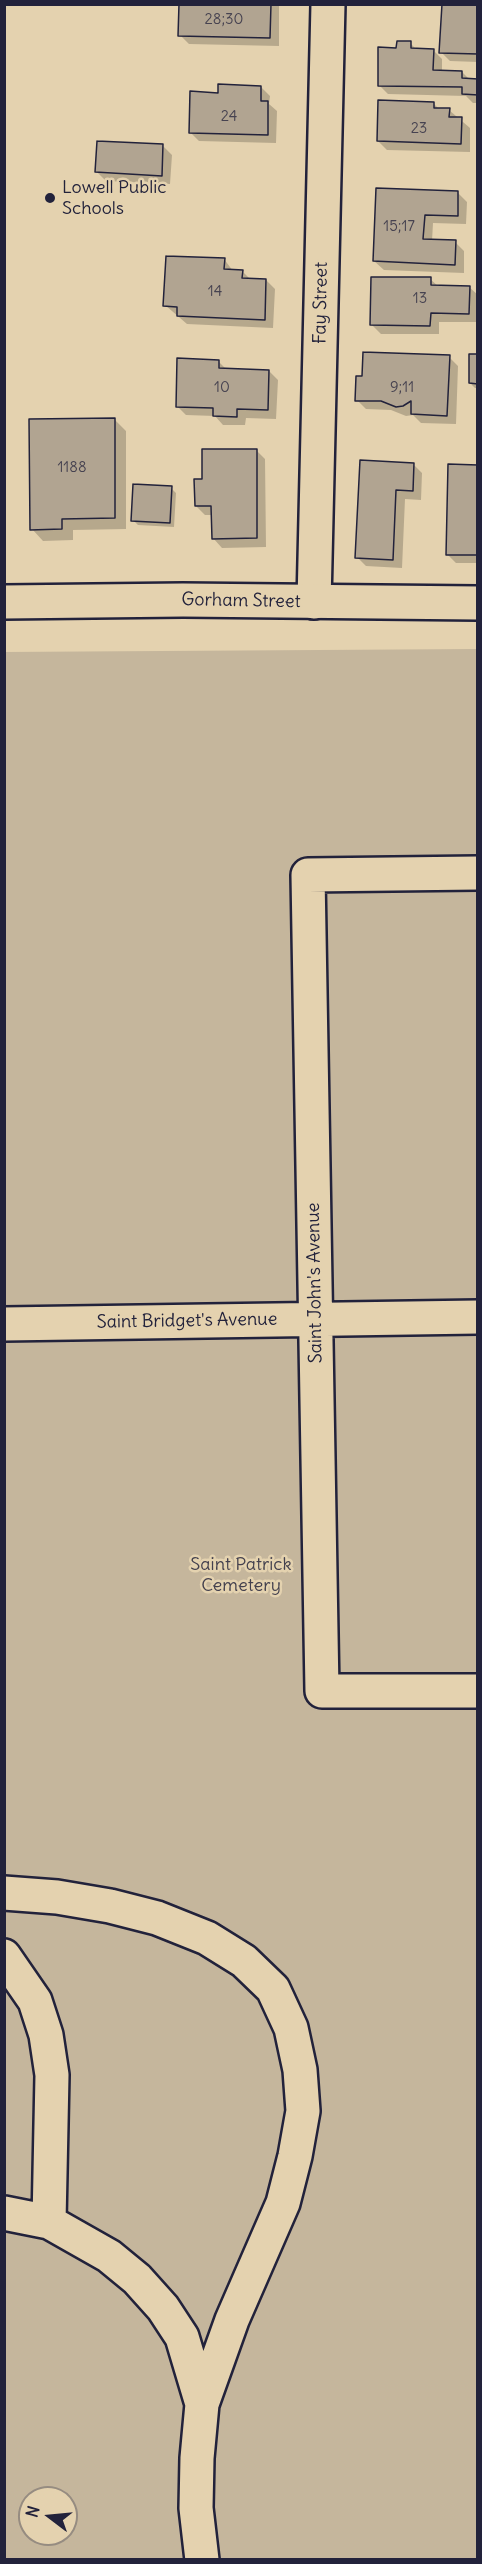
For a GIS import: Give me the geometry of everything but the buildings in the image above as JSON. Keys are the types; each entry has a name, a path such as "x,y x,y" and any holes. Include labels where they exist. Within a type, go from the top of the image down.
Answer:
{"street":[{"name":"Fay Street","path":"314,602 328,4"},
{"name":"Gorham Street","path":"4,602 477,603"},
{"name":"Saint John's Avenue","path":"477,873 308,875 322,1691 477,1691"},
{"name":"Saint Bridget's Avenue","path":"4,1324 477,1317"},
{"path":"4,1893 57,1897 110,1906 157,1918 207,1938 244,1961 273,1989 291,2028 300,2070 303,2111 295,2156 283,2203 232,2320 202,2404 196,2458 196,2508 202,2559"},
{"path":"4,1956 34,2001 46,2035 52,2075 49,2222"},
{"path":"4,2213 49,2222 109,2256 137,2279 163,2308 182,2337 202,2404"}],"green space":[{"name":"Saint Patrick Cemetery","path":"477,649 477,2559 5,2559 4,652"}],"place":[{"name":"Lowell Public Schools","path":"50,198"}]}
